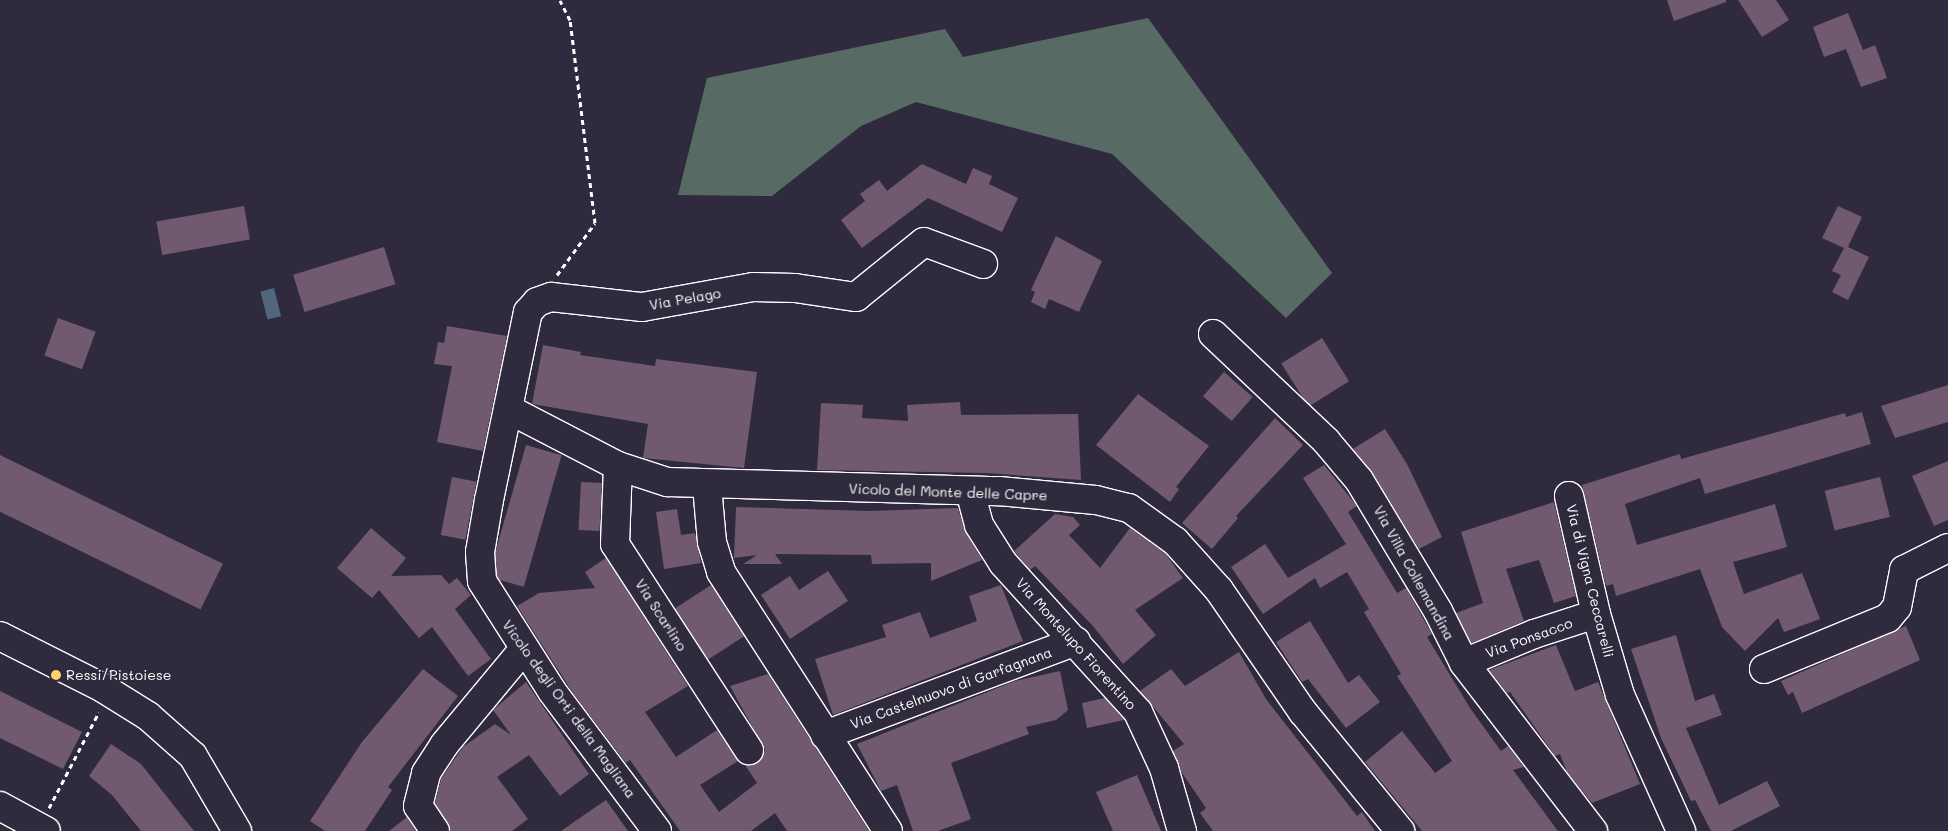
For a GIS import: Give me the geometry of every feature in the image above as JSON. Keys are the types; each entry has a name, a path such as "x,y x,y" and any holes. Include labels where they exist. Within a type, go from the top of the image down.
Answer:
{"street":[{"name":"Via Pelago","path":"537,302 557,297 642,307 760,287 856,297 924,242 983,264"},
{"path":"508,409 525,318 537,302"},
{"name":"Via Villa Collemandina","path":"1213,334 1326,441 1359,480 1438,611 1464,663 1593,831"},
{"name":"Vicolo del Monte delle Capre","path":"508,409 618,466 667,482 707,486 970,491 1111,503 1129,508 1160,528 1219,590 1303,712 1400,831"},
{"name":"Vicolo degli Orti della Magliana","path":"508,409 480,562 486,590 524,650 657,831"},
{"name":"Via Scarlino","path":"618,466 615,544 749,750"},
{"path":"707,486 712,542 721,572 888,831"},
{"name":"Via Montelupo Fiorentino","path":"970,491 979,525 991,547 1076,641 1145,723 1164,768 1182,831"},
{"name":"Via di Vigna Ceccarelli","path":"1569,496 1596,614 1620,695 1681,831"},
{"path":"1764,669 1888,618 1897,607 1904,570 1948,548"},
{"name":"Via Ponsacco","path":"1464,663 1534,634 1596,614"},
{"path":"0,636 110,692 148,716 193,756 237,831"},
{"name":"Via Castelnuovo di Garfagnana","path":"825,735 1076,641"},
{"path":"435,831 418,806 426,773 450,738 524,650"},
{"path":"0,806 43,829"}],"path":[{"path":"537,302 595,223 570,20 560,0"},
{"path":"43,829 110,692"}],"green space":[{"path":"1148,18 1332,273 1286,318 1112,154 916,102 861,126 772,196 678,195 707,78 945,29 963,57"}],"water":[{"path":"274,288 281,316 267,320 260,291"}],"building":[{"path":"1667,0 1726,0 1726,2 1674,21"},
{"path":"1738,0 1776,0 1789,20 1762,37"},
{"path":"1848,13 1863,50 1875,45 1887,78 1861,87 1846,49 1824,57 1813,27"},
{"path":"922,164 966,184 973,168 992,176 989,184 1018,198 1002,232 928,198 862,248 841,220 865,201 860,194 879,180 887,191"},
{"path":"244,206 250,239 162,255 156,221"},
{"path":"1838,206 1862,217 1848,247 1869,257 1848,300 1832,292 1841,275 1832,271 1844,248 1822,238"},
{"path":"1056,236 1102,261 1079,312 1049,299 1045,309 1031,302 1035,292 1031,290"},
{"path":"384,247 395,284 305,312 293,275"},
{"path":"58,318 96,332 82,369 44,356"},
{"path":"447,326 507,336 483,451 437,442 452,366 434,364 438,342 444,343"},
{"path":"1322,338 1349,381 1308,407 1281,363"},
{"path":"543,345 581,352 580,355 655,366 656,359 757,372 744,468 643,458 648,424 532,404"},
{"path":"1224,372 1253,397 1232,421 1203,396"},
{"path":"1948,385 1948,422 1895,438 1881,406"},
{"path":"1138,394 1209,446 1176,487 1179,489 1170,502 1096,445"},
{"path":"960,402 961,415 1078,414 1081,480 986,473 817,470 821,403 863,405 862,418 908,421 907,405"},
{"path":"1862,412 1871,444 1705,494 1700,478 1625,504 1637,545 1775,504 1787,547 1733,562 1744,594 1802,573 1820,619 1784,632 1778,618 1745,651 1722,627 1700,569 1616,596 1613,584 1606,586 1582,485 1680,454 1681,459 1845,413 1846,417"},
{"path":"1275,418 1303,445 1236,516 1238,518 1212,549 1182,523"},
{"path":"1385,429 1407,464 1442,537 1419,549 1372,472 1353,449"},
{"path":"526,445 562,455 524,587 488,577"},
{"path":"0,455 223,564 201,610 0,512"},
{"path":"1948,461 1948,520 1934,526 1912,476"},
{"path":"1324,465 1357,506 1348,512 1397,593 1406,588 1432,634 1427,637 1470,708 1501,751 1508,746 1524,767 1513,770 1558,831 1422,831 1365,762 1402,731 1435,773 1452,761 1397,676 1401,674 1364,612 1369,609 1347,572 1320,588 1315,578 1263,614 1231,567 1265,544 1288,578 1346,544 1303,478"},
{"path":"452,477 477,482 465,540 441,535"},
{"path":"1880,477 1890,517 1835,531 1825,491"},
{"path":"581,482 602,483 599,531 578,530"},
{"path":"1554,502 1576,596 1554,603 1539,560 1506,569 1524,621 1471,643 1456,613 1483,603 1461,532"},
{"path":"736,507 870,511 958,508 966,533 982,560 931,581 931,563 872,564 871,555 775,554 782,564 743,564 757,555 734,558"},
{"path":"677,509 681,535 695,533 701,563 664,569 656,512"},
{"path":"1055,514 1073,517 1080,525 1069,535 1100,568 1130,528 1165,553 1183,578 1135,610 1156,635 1123,664 1093,626 1035,566 1030,570 1014,551"},
{"path":"371,528 406,558 391,576 441,575 449,584 457,578 471,595 455,609 491,659 468,676 432,627 419,638 379,590 372,598 337,568"},
{"path":"606,558 688,686 645,712 676,757 717,730 738,761 700,785 719,812 757,783 745,765 758,763 765,750 730,686 768,674 869,831 787,831 775,813 751,831 680,831 630,760 626,763 573,693 517,606 539,593 595,588 585,572"},
{"path":"828,571 848,601 790,639 761,595 790,576 799,590"},
{"path":"711,585 744,636 708,660 675,608"},
{"path":"1001,585 1023,641 833,715 815,659 886,637 882,625 920,612 930,638 977,621 969,596"},
{"path":"1310,621 1348,683 1359,675 1380,702 1346,728 1308,679 1302,682 1276,642"},
{"path":"1906,626 1920,660 1802,713 1793,692 1788,695 1781,681"},
{"path":"1676,635 1695,701 1714,694 1722,715 1686,728 1719,805 1767,781 1780,806 1731,831 1711,831 1695,800 1691,801 1661,738 1631,649"},
{"path":"1556,645 1575,691 1598,682 1640,784 1592,803 1567,772 1560,754 1555,756 1510,692 1507,693 1489,670"},
{"path":"1239,652 1266,699 1357,816 1362,812 1375,831 1213,831 1200,813 1206,808 1182,773 1173,751 1184,744 1140,691 1171,669 1185,686"},
{"path":"423,669 458,696 388,787 392,790 365,831 325,831 310,821 362,742"},
{"path":"1060,671 1068,710 1056,720 1026,727 1029,734 951,763 971,819 938,831 913,831 897,785 881,791 857,744 1015,681"},
{"path":"526,682 589,774 560,796 529,755 497,777 528,819 512,831 450,831 435,803 441,779 463,747 495,724 511,735 493,710"},
{"path":"0,691 82,732 63,769 0,738"},
{"path":"1105,698 1124,720 1087,728 1082,703"},
{"path":"111,744 141,764 194,831 141,831 112,795 89,776"},
{"path":"1137,775 1161,831 1113,831 1096,792"},
{"path":"606,800 628,831 561,831 584,815"},
{"path":"407,817 416,831 389,831"}],"place":[{"name":"Ressi/Pistoiese","path":"56,675"}]}
